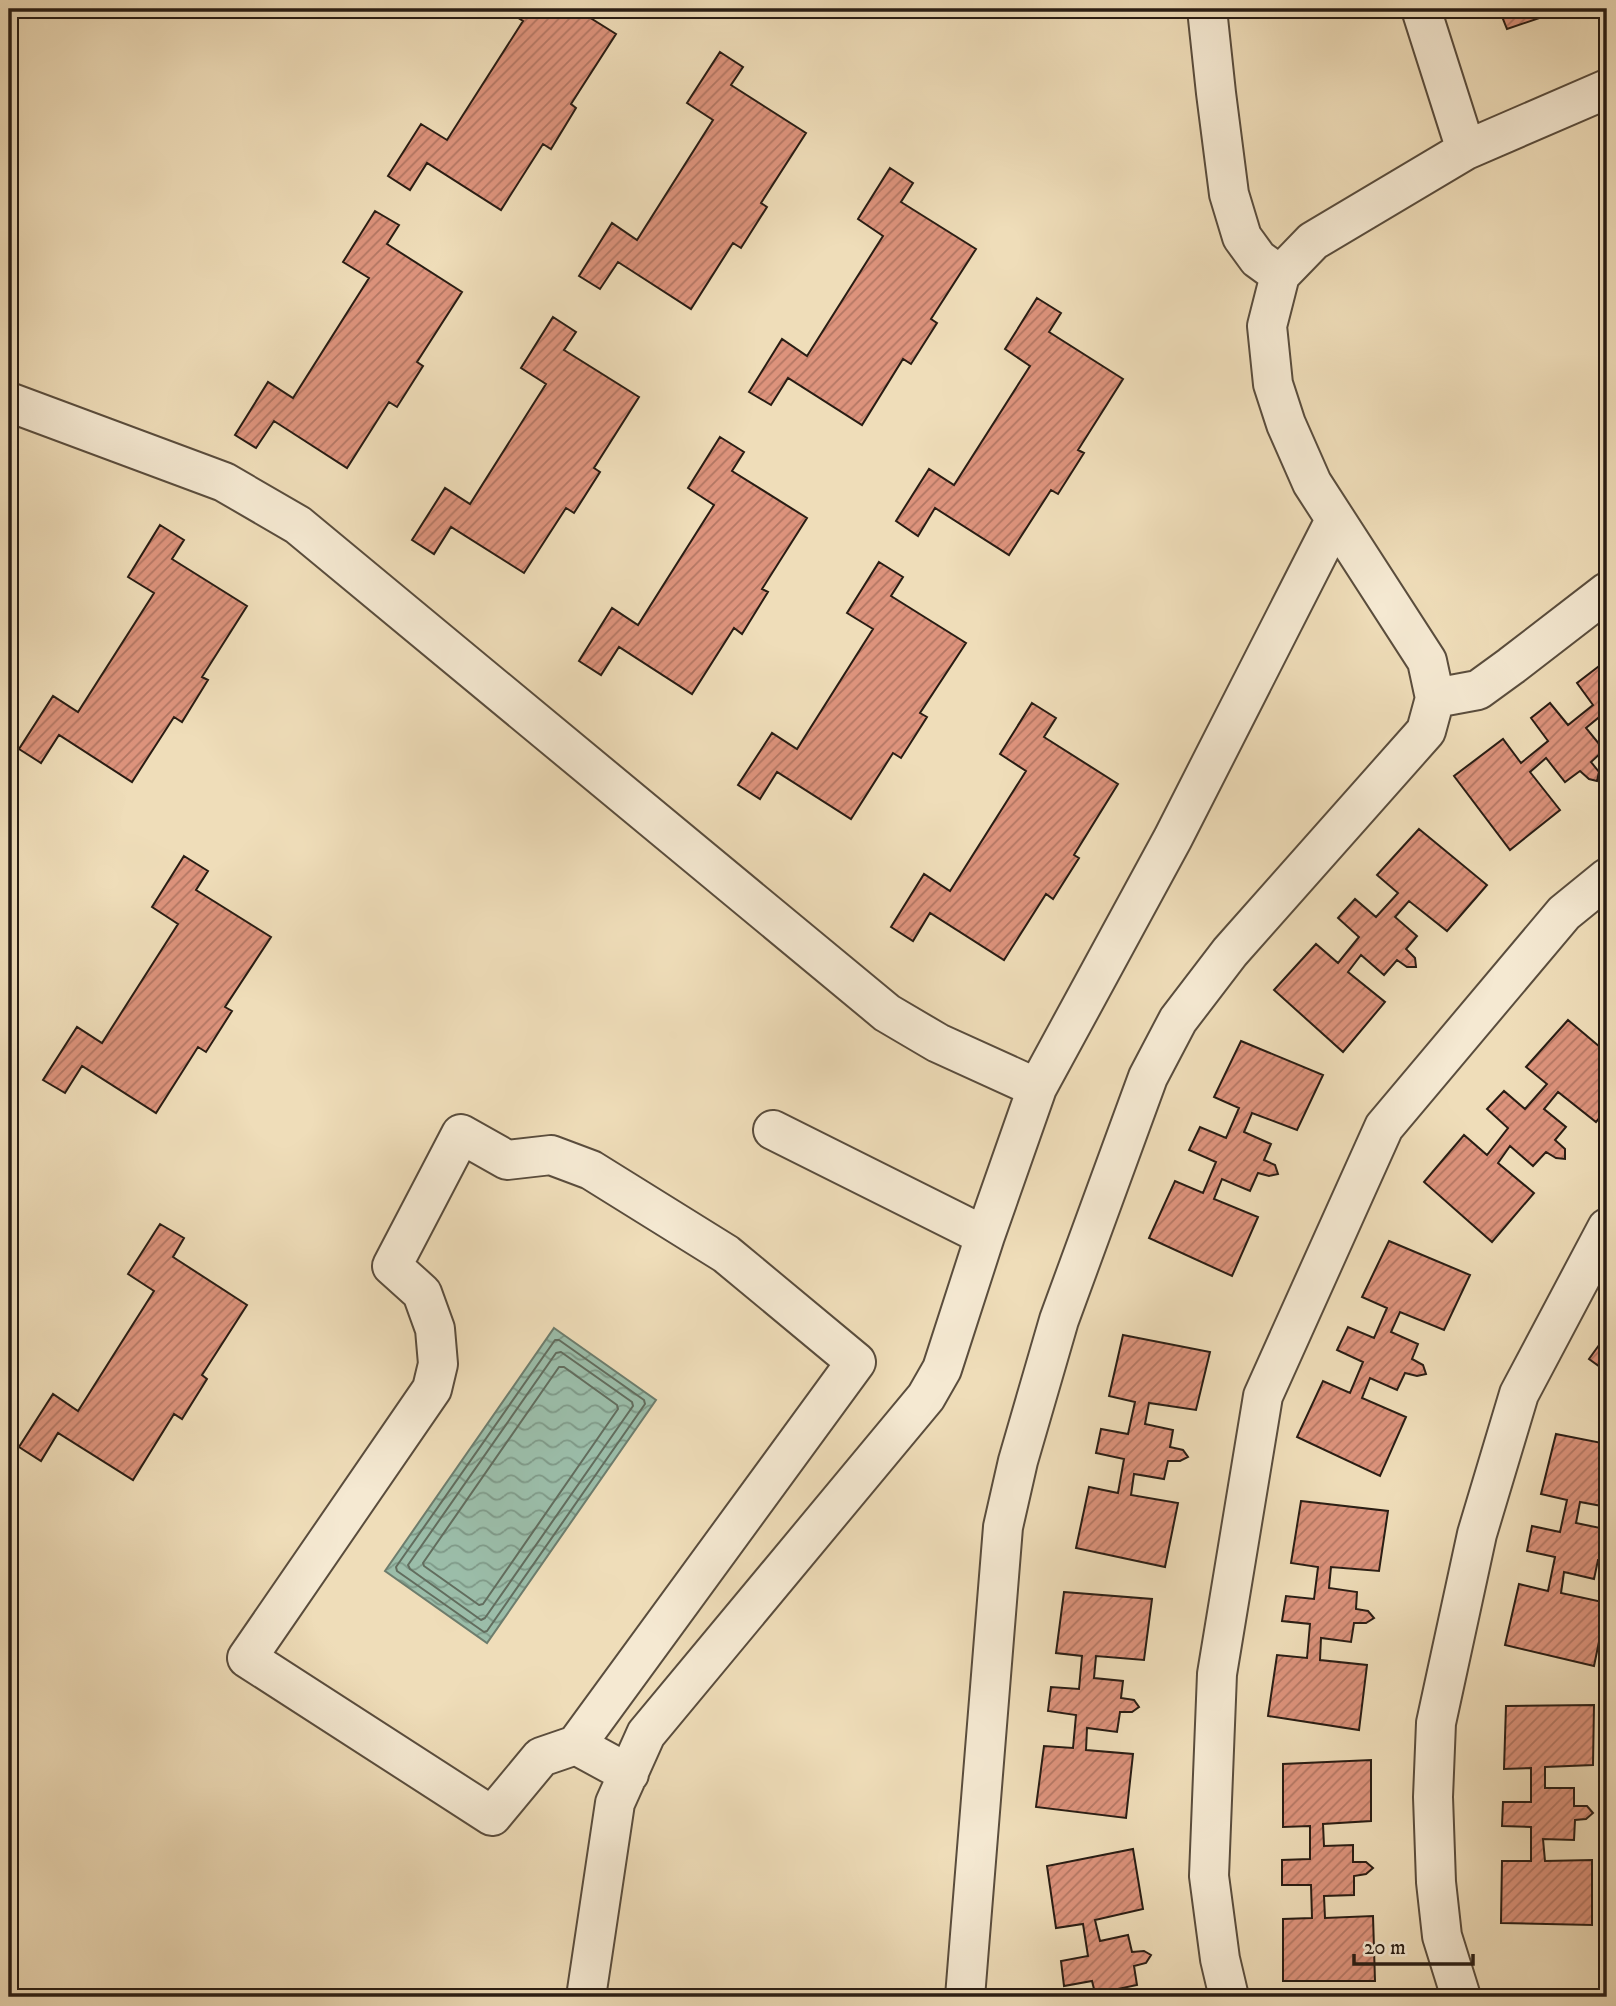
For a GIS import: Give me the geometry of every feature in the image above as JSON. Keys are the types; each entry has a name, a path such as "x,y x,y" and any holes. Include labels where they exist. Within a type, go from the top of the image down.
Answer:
{"street":[{"path":"1208,9 1229,194 1242,237 1258,259 1280,275"},
{"path":"1421,9 1466,150"},
{"path":"965,1997 1003,1527 1018,1461 1059,1320 1148,1077 1178,1020 1230,952 1426,731 1436,698 1427,661 1312,484 1286,424 1273,384 1267,326 1280,275 1313,241 1466,150 1607,89"},
{"path":"9,402 224,482 298,525 887,1013 938,1043 1038,1088"},
{"path":"586,1997 615,1803 646,1734 926,1397 942,1369 985,1236 1038,1088 1173,838 1335,520"},
{"path":"1436,698 1478,690 1607,592"},
{"path":"1229,1997 1220,1959 1209,1876 1217,1674 1263,1396 1384,1127 1564,913 1607,878"},
{"path":"773,1130 985,1236"},
{"path":"576,1745 856,1362 726,1254 591,1170 551,1155 507,1160 461,1134 392,1266 422,1293 435,1329 438,1364 432,1389 247,1658 492,1816 541,1757 576,1745 629,1774"},
{"path":"1461,1997 1442,1936 1436,1882 1433,1797 1436,1723 1477,1534 1519,1394 1607,1228"}],"water":[{"path":"554,1328 656,1400 487,1643 385,1571"}],"building":[{"path":"504,9 576,9 616,34 571,104 576,108 551,149 543,144 501,210 427,163 410,190 388,176 421,124 447,140 523,21"},
{"path":"1499,9 1566,9 1507,29"},
{"path":"720,52 743,67 731,85 806,133 761,203 767,207 741,248 733,243 691,309 618,262 600,289 579,276 612,223 637,240 713,120 687,103"},
{"path":"890,168 913,183 901,202 976,249 931,319 937,323 911,364 903,359 862,425 788,378 771,405 749,392 782,339 807,356 883,236 858,219"},
{"path":"375,211 399,225 387,244 462,292 417,362 423,366 397,407 389,402 347,468 274,421 256,448 235,435 268,382 293,398 369,278 343,262"},
{"path":"1037,298 1061,313 1049,332 1123,379 1078,450 1084,453 1058,494 1051,490 1009,555 935,508 918,536 896,521 929,469 954,485 1030,366 1005,349"},
{"path":"553,317 576,332 564,350 639,397 594,468 600,472 574,513 566,508 524,573 451,527 434,554 412,540 445,488 470,504 546,384 521,368"},
{"path":"720,437 744,452 732,471 807,518 762,589 768,592 742,634 734,628 692,694 619,647 601,675 579,661 612,608 638,625 714,505 688,488"},
{"path":"160,525 184,540 172,559 247,606 202,677 208,680 182,722 174,717 132,782 59,735 41,763 19,749 53,696 78,712 154,593 128,577"},
{"path":"879,562 903,577 891,596 966,643 920,713 927,717 901,758 893,753 851,819 777,772 760,799 738,785 772,733 797,749 873,629 847,613"},
{"path":"1607,660 1607,719 1603,714 1586,728 1604,750 1591,762 1599,772 1597,781 1589,779 1580,771 1565,782 1546,758 1530,772 1560,810 1510,850 1454,776 1503,739 1521,763 1548,741 1531,718 1550,703 1568,725 1593,705 1577,683"},
{"path":"1032,703 1056,718 1044,737 1118,784 1074,855 1079,858 1053,899 1046,894 1004,960 930,913 913,941 891,927 924,874 950,891 1026,771 1000,754"},
{"path":"1419,829 1487,885 1447,931 1409,901 1395,917 1417,936 1406,949 1415,958 1416,967 1407,967 1397,960 1384,975 1361,955 1348,972 1385,1002 1343,1052 1274,990 1316,944 1338,963 1359,937 1338,918 1355,899 1376,917 1398,893 1377,875"},
{"path":"184,856 208,871 196,890 271,937 225,1007 232,1011 206,1052 198,1047 156,1113 82,1066 65,1093 43,1080 77,1027 102,1043 178,924 152,907"},
{"path":"1568,1020 1607,1053 1607,1109 1596,1122 1558,1092 1544,1109 1566,1127 1555,1140 1565,1149 1565,1159 1556,1158 1546,1152 1533,1166 1510,1146 1498,1163 1534,1193 1492,1242 1424,1182 1464,1135 1487,1155 1508,1128 1487,1109 1504,1091 1525,1109 1547,1084 1526,1067"},
{"path":"1241,1041 1323,1075 1297,1130 1252,1113 1244,1132 1271,1144 1264,1160 1275,1165 1278,1174 1269,1176 1258,1173 1250,1191 1222,1179 1214,1199 1258,1217 1232,1276 1149,1238 1175,1181 1203,1193 1216,1162 1189,1150 1200,1127 1226,1138 1239,1108 1214,1097"},
{"path":"160,1224 184,1238 173,1257 247,1305 202,1375 207,1379 182,1419 174,1414 133,1480 58,1433 41,1461 19,1447 53,1394 78,1411 154,1291 128,1274"},
{"path":"1389,1241 1470,1275 1444,1330 1400,1312 1391,1332 1418,1344 1412,1359 1423,1365 1426,1374 1417,1376 1405,1373 1397,1390 1370,1378 1362,1398 1406,1417 1380,1476 1297,1437 1323,1381 1350,1393 1363,1362 1337,1350 1348,1327 1374,1338 1387,1308 1362,1297"},
{"path":"1607,1334 1607,1372 1589,1359"},
{"path":"1123,1335 1210,1352 1196,1410 1149,1403 1145,1424 1173,1430 1170,1447 1183,1450 1188,1457 1180,1461 1168,1461 1164,1479 1134,1474 1131,1495 1178,1503 1165,1567 1076,1548 1089,1487 1118,1493 1124,1459 1096,1453 1101,1429 1128,1434 1135,1402 1109,1396"},
{"path":"1556,1434 1607,1444 1607,1507 1580,1502 1576,1523 1605,1529 1601,1546 1607,1547 1607,1561 1598,1560 1594,1579 1564,1572 1561,1593 1607,1603 1594,1666 1505,1645 1519,1584 1548,1591 1555,1557 1527,1551 1532,1526 1560,1532 1567,1500 1541,1494"},
{"path":"1301,1501 1388,1511 1379,1571 1331,1567 1329,1588 1357,1592 1356,1609 1368,1611 1374,1618 1366,1623 1354,1623 1351,1642 1321,1638 1320,1660 1367,1665 1359,1730 1268,1716 1277,1655 1307,1658 1310,1624 1282,1621 1286,1596 1314,1599 1318,1567 1291,1563"},
{"path":"1064,1592 1152,1599 1144,1660 1096,1656 1094,1678 1123,1681 1121,1698 1134,1700 1139,1707 1132,1712 1120,1712 1117,1732 1087,1728 1086,1750 1133,1754 1126,1818 1036,1807 1044,1746 1073,1748 1076,1715 1048,1711 1051,1687 1079,1689 1082,1656 1056,1653"},
{"path":"1594,1705 1593,1765 1545,1767 1545,1788 1574,1788 1574,1806 1587,1806 1593,1813 1586,1819 1575,1820 1574,1840 1543,1839 1545,1861 1592,1860 1592,1925 1501,1923 1502,1861 1531,1861 1531,1827 1502,1826 1503,1802 1531,1802 1531,1768 1504,1769 1506,1706"},
{"path":"1371,1760 1371,1821 1323,1824 1324,1846 1353,1845 1353,1862 1366,1862 1373,1868 1366,1874 1354,1876 1354,1895 1324,1896 1325,1918 1373,1916 1375,1981 1283,1981 1283,1919 1312,1918 1311,1885 1282,1885 1282,1860 1310,1859 1310,1826 1283,1827 1283,1764"},
{"path":"1133,1849 1143,1909 1095,1920 1100,1941 1128,1935 1132,1952 1144,1951 1151,1955 1146,1963 1134,1966 1137,1985 1108,1991 1109,1997 1096,1997 1092,1981 1064,1986 1061,1961 1088,1956 1083,1924 1056,1928 1047,1866"}]}
